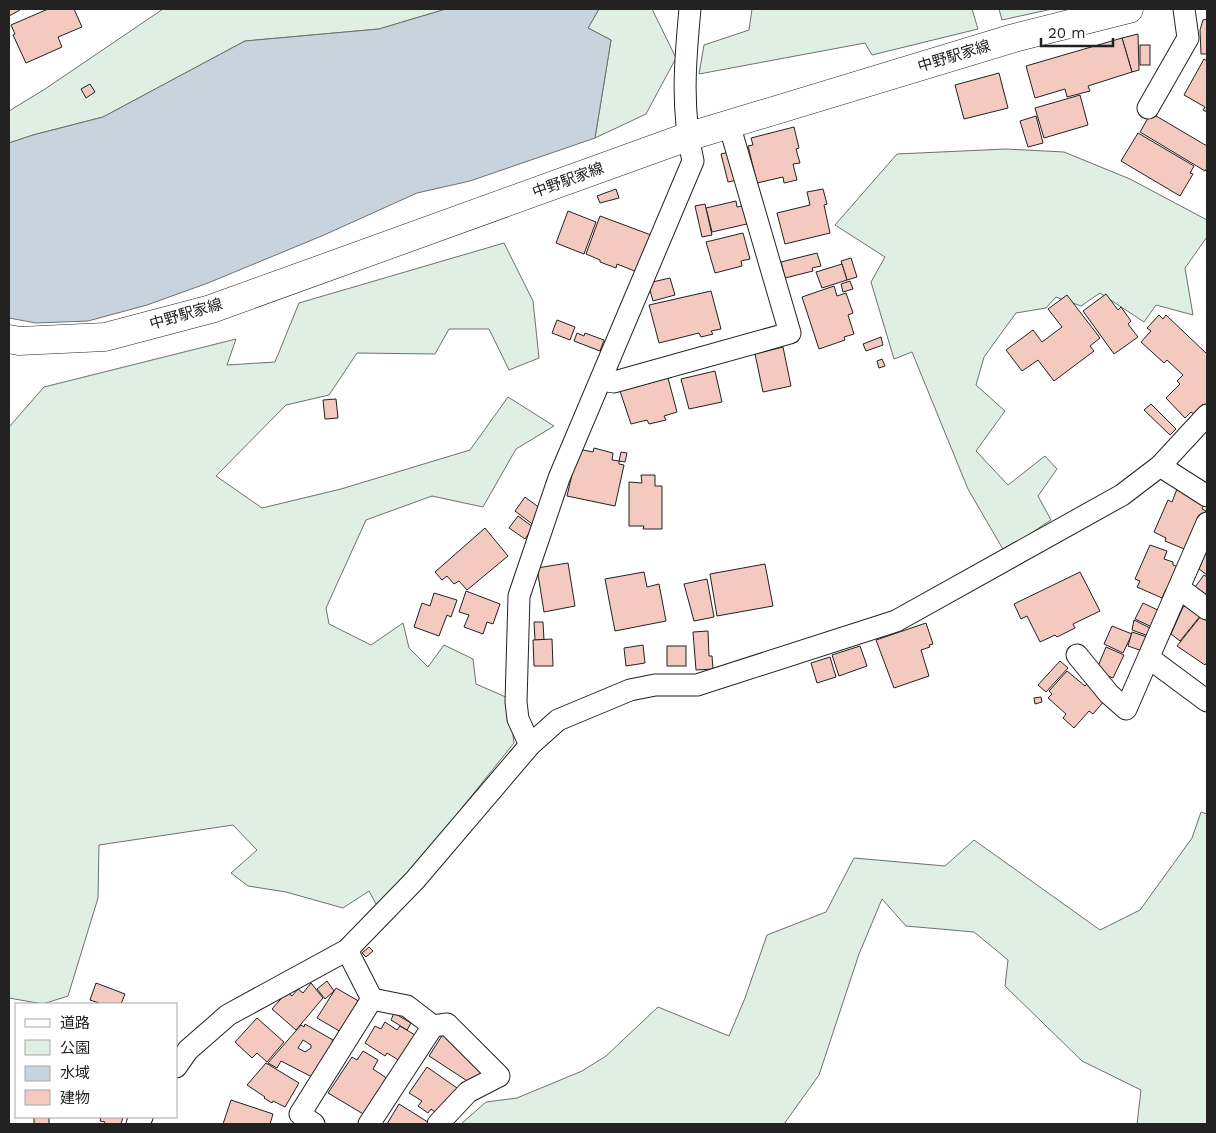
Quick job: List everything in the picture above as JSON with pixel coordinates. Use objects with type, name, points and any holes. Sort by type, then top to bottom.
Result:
[{"type":"main road","name":"中野駅家線","points":[[9,339],[19,341],[105,337],[211,309],[687,137],[1014,38],[1129,9]]},
{"type":"street","points":[[530,745],[518,719],[516,702],[519,596],[559,478],[693,161],[687,137],[684,66],[690,9]]},
{"type":"street","points":[[1148,108],[1188,38],[1184,9]]},
{"type":"street","points":[[602,380],[614,382],[790,333],[729,124]]},
{"type":"street","points":[[178,1064],[188,1050],[228,1016],[347,950],[415,880],[530,745],[558,720],[630,690],[655,685],[697,685],[896,621],[1122,495],[1160,466],[1207,415]]},
{"type":"street","points":[[1160,466],[1207,496]]},
{"type":"street","points":[[1077,655],[1109,694],[1126,709],[1207,522]]},
{"type":"street","points":[[1179,588],[1207,609]]},
{"type":"street","points":[[1149,658],[1207,701]]},
{"type":"street","points":[[347,950],[372,999]]},
{"type":"street","points":[[372,999],[407,1006],[433,1026],[447,1024],[499,1076],[468,1092],[438,1124]]},
{"type":"street","points":[[314,1124],[300,1114],[372,999]]},
{"type":"street","points":[[369,1124],[433,1026]]},
{"type":"green space","points":[[163,9],[446,9],[379,29],[245,41],[103,117],[9,143],[9,111],[45,89]]},
{"type":"green space","points":[[599,9],[652,9],[676,58],[646,114],[595,138],[611,40],[588,28]]},
{"type":"green space","points":[[752,9],[972,9],[978,29],[872,55],[865,43],[699,74],[704,45],[749,30]]},
{"type":"green space","points":[[999,9],[1052,9],[1002,20]]},
{"type":"green space","points":[[1006,149],[1064,152],[1130,179],[1207,220],[1207,237],[1185,268],[1193,315],[1156,305],[1144,322],[1100,293],[1081,306],[1056,297],[1046,308],[1016,313],[984,357],[976,385],[1005,411],[976,451],[1008,485],[1045,456],[1057,469],[1038,496],[1051,520],[1004,551],[968,489],[912,352],[894,359],[871,282],[885,257],[835,225],[897,154]]},
{"type":"green space","points":[[504,243],[533,301],[539,358],[509,370],[489,329],[449,329],[435,354],[357,353],[329,395],[286,405],[216,476],[262,508],[341,489],[470,450],[508,397],[554,426],[516,449],[483,507],[432,496],[366,520],[326,608],[329,624],[371,645],[403,623],[409,648],[428,667],[444,645],[473,659],[476,684],[508,698],[514,743],[405,879],[376,904],[369,891],[343,908],[286,892],[248,886],[231,873],[257,850],[233,825],[99,845],[98,898],[68,996],[46,1003],[9,998],[9,427],[44,387],[236,339],[227,365],[275,362],[299,303]]},
{"type":"green space","points":[[1201,812],[1207,814],[1207,1124],[1137,1124],[1141,1090],[1082,1061],[1005,986],[1008,960],[974,932],[906,926],[882,899],[859,954],[819,1075],[784,1124],[461,1124],[486,1102],[517,1098],[582,1071],[606,1056],[658,1007],[729,1036],[745,998],[767,935],[826,912],[854,858],[945,866],[974,840],[1100,930],[1140,910],[1192,838]]},
{"type":"water","points":[[446,9],[599,9],[588,28],[611,40],[595,138],[470,181],[417,193],[324,235],[208,283],[147,305],[88,321],[36,323],[9,318],[9,143],[103,117],[245,41],[379,29]]},
{"type":"building","points":[[9,9],[19,9],[20,10],[9,16]]},
{"type":"building","points":[[48,9],[74,9],[82,27],[58,37],[62,47],[26,63],[13,35],[15,34],[11,25]]},
{"type":"building","points":[[1207,19],[1207,54],[1201,54],[1200,30],[1203,20]]},
{"type":"building","points":[[1138,34],[1139,70],[1132,72],[1122,38]]},
{"type":"building","points":[[1122,38],[1132,72],[1088,86],[1090,91],[1067,97],[1065,89],[1035,98],[1026,66]]},
{"type":"building","points":[[1140,45],[1150,45],[1150,65],[1140,65]]},
{"type":"building","points":[[1204,59],[1207,61],[1207,112],[1203,110],[1205,107],[1184,95]]},
{"type":"building","points":[[999,73],[1008,108],[964,119],[955,85]]},
{"type":"building","points":[[90,84],[95,92],[86,98],[81,89]]},
{"type":"building","points":[[1080,95],[1088,125],[1044,138],[1035,108]]},
{"type":"building","points":[[1151,113],[1207,146],[1207,168],[1205,171],[1140,132]]},
{"type":"building","points":[[1036,116],[1043,143],[1028,147],[1020,121]]},
{"type":"building","points":[[794,127],[799,148],[796,149],[800,163],[793,164],[797,180],[784,183],[783,177],[757,183],[748,146],[753,145],[751,138]]},
{"type":"building","points":[[1138,133],[1194,166],[1190,173],[1193,174],[1180,196],[1121,161]]},
{"type":"building","points":[[729,152],[737,180],[728,182],[721,154]]},
{"type":"building","points":[[616,189],[619,198],[600,203],[597,196]]},
{"type":"building","points":[[823,189],[827,204],[824,205],[830,233],[785,244],[777,213],[810,205],[807,192]]},
{"type":"building","points":[[736,201],[737,207],[747,205],[751,223],[712,232],[706,208]]},
{"type":"building","points":[[705,204],[712,235],[702,237],[695,206]]},
{"type":"building","points":[[568,211],[596,222],[584,254],[556,243]]},
{"type":"building","points":[[600,216],[651,235],[637,272],[617,264],[616,268],[586,254]]},
{"type":"building","points":[[743,233],[750,259],[741,261],[742,266],[715,273],[706,242]]},
{"type":"building","points":[[817,253],[821,266],[812,268],[813,271],[785,278],[781,262]]},
{"type":"building","points":[[851,258],[857,277],[847,280],[841,261]]},
{"type":"building","points":[[842,264],[847,280],[822,288],[816,272]]},
{"type":"building","points":[[670,278],[675,295],[653,301],[648,283]]},
{"type":"building","points":[[850,281],[853,289],[843,292],[841,284]]},
{"type":"building","points":[[834,286],[837,296],[846,293],[853,313],[848,315],[854,334],[844,337],[845,340],[819,349],[802,297]]},
{"type":"building","points":[[711,291],[721,329],[711,331],[713,334],[701,337],[699,333],[659,343],[649,305]]},
{"type":"building","points":[[1106,294],[1118,310],[1121,307],[1131,321],[1128,324],[1138,337],[1114,354],[1083,311]]},
{"type":"building","points":[[1067,295],[1100,338],[1090,346],[1094,351],[1054,381],[1038,360],[1022,371],[1006,350],[1033,330],[1042,342],[1062,327],[1048,309]]},
{"type":"building","points":[[1159,315],[1163,319],[1166,315],[1207,354],[1207,404],[1205,407],[1203,404],[1194,414],[1191,412],[1185,418],[1166,398],[1180,384],[1177,381],[1183,375],[1167,360],[1164,363],[1141,342],[1151,331],[1147,328]]},
{"type":"building","points":[[557,320],[575,327],[570,340],[552,333]]},
{"type":"building","points":[[577,333],[584,336],[585,333],[604,340],[600,351],[574,341]]},
{"type":"building","points":[[881,337],[883,345],[866,351],[863,344]]},
{"type":"building","points":[[783,347],[791,386],[763,392],[755,354]]},
{"type":"building","points":[[882,359],[885,366],[879,368],[877,361]]},
{"type":"building","points":[[715,371],[722,402],[689,409],[681,379]]},
{"type":"building","points":[[668,378],[677,412],[664,416],[666,420],[649,424],[647,420],[631,424],[620,391]]},
{"type":"building","points":[[336,399],[338,418],[325,419],[323,400]]},
{"type":"building","points":[[1151,404],[1176,429],[1170,435],[1144,410]]},
{"type":"building","points":[[594,448],[613,453],[612,460],[619,461],[619,464],[624,465],[615,506],[567,496],[578,449],[593,452]]},
{"type":"building","points":[[621,452],[627,453],[625,462],[619,461]]},
{"type":"building","points":[[641,475],[655,475],[655,486],[662,486],[662,529],[643,529],[644,526],[629,526],[629,482],[642,483]]},
{"type":"building","points":[[1177,489],[1205,501],[1202,509],[1206,511],[1189,551],[1165,541],[1166,538],[1154,532],[1168,500],[1172,502]]},
{"type":"building","points":[[525,497],[541,509],[535,526],[515,511]]},
{"type":"building","points":[[518,516],[533,527],[525,539],[509,528]]},
{"type":"building","points":[[485,528],[508,556],[467,590],[459,581],[454,584],[447,576],[442,580],[435,572]]},
{"type":"building","points":[[1150,545],[1167,551],[1164,559],[1173,562],[1173,565],[1181,568],[1169,591],[1166,589],[1162,598],[1137,587],[1140,581],[1135,579]]},
{"type":"building","points":[[1207,549],[1207,575],[1199,569]]},
{"type":"building","points":[[568,563],[575,606],[544,612],[537,568]]},
{"type":"building","points":[[765,564],[773,606],[717,616],[710,574]]},
{"type":"building","points":[[644,572],[647,587],[659,584],[666,621],[615,631],[605,579]]},
{"type":"building","points":[[1080,572],[1100,611],[1073,624],[1075,628],[1057,637],[1055,635],[1040,642],[1027,616],[1021,619],[1014,604]]},
{"type":"building","points":[[1204,575],[1207,577],[1207,595],[1195,587]]},
{"type":"building","points":[[707,579],[714,617],[694,621],[684,584]]},
{"type":"building","points":[[466,591],[500,604],[493,624],[487,622],[483,634],[464,627],[469,615],[459,612]]},
{"type":"building","points":[[434,593],[457,600],[451,617],[447,615],[439,636],[414,627],[422,603],[430,606]]},
{"type":"building","points":[[1143,603],[1162,612],[1154,628],[1135,619]]},
{"type":"building","points":[[1189,605],[1201,615],[1180,641],[1171,634],[1183,607]]},
{"type":"building","points":[[1201,616],[1207,621],[1207,662],[1205,665],[1177,646]]},
{"type":"building","points":[[1134,620],[1154,630],[1151,637],[1132,630]]},
{"type":"building","points":[[534,622],[543,622],[544,640],[535,640]]},
{"type":"building","points":[[926,623],[933,644],[921,650],[929,676],[894,688],[876,640]]},
{"type":"building","points":[[1112,626],[1132,634],[1123,653],[1104,644]]},
{"type":"building","points":[[708,631],[709,656],[712,656],[713,669],[696,670],[693,632]]},
{"type":"building","points":[[1132,632],[1150,638],[1145,652],[1128,646]]},
{"type":"building","points":[[552,639],[553,666],[534,666],[533,640]]},
{"type":"building","points":[[643,645],[645,663],[626,666],[624,648]]},
{"type":"building","points":[[667,646],[686,646],[686,666],[667,666]]},
{"type":"building","points":[[860,646],[867,666],[839,676],[832,655]]},
{"type":"building","points":[[1106,647],[1124,655],[1113,678],[1096,671]]},
{"type":"building","points":[[830,657],[836,677],[817,683],[811,663]]},
{"type":"building","points":[[1060,661],[1068,668],[1046,692],[1038,685]]},
{"type":"building","points":[[1067,671],[1085,686],[1087,684],[1105,700],[1093,714],[1089,711],[1074,728],[1063,718],[1066,714],[1048,698],[1052,694],[1049,691]]},
{"type":"building","points":[[1041,697],[1042,702],[1035,704],[1034,698]]},
{"type":"building","points":[[369,947],[373,951],[366,957],[362,953]]},
{"type":"building","points":[[327,981],[334,991],[325,999],[317,989]]},
{"type":"building","points":[[96,983],[125,994],[121,1003],[99,1003],[90,1000]]},
{"type":"building","points":[[311,983],[323,998],[296,1030],[272,1009],[287,992],[292,996],[298,989],[303,993]]},
{"type":"building","points":[[336,988],[362,1003],[356,1015],[351,1012],[341,1032],[317,1018]]},
{"type":"building","points":[[394,1013],[411,1023],[407,1030],[391,1020]]},
{"type":"building","points":[[257,1018],[284,1042],[267,1062],[257,1053],[252,1058],[235,1042]]},
{"type":"building","points":[[385,1022],[397,1030],[400,1026],[415,1035],[400,1061],[387,1053],[385,1056],[365,1043],[375,1026],[381,1029]]},
{"type":"building","points":[[305,1024],[333,1040],[332,1042],[335,1044],[314,1078],[281,1061],[277,1068],[268,1063],[301,1025],[304,1027]],"holes":[[[303,1040],[311,1045],[311,1048],[305,1052],[298,1048]]]},
{"type":"building","points":[[445,1031],[495,1075],[472,1084],[429,1056]]},
{"type":"building","points":[[363,1051],[378,1060],[373,1069],[388,1079],[365,1115],[328,1093],[352,1057],[357,1060]]},
{"type":"building","points":[[266,1063],[299,1083],[285,1107],[273,1101],[272,1103],[247,1085]]},
{"type":"building","points":[[427,1067],[457,1088],[439,1115],[431,1109],[428,1113],[418,1106],[422,1101],[409,1093]]},
{"type":"building","points":[[231,1100],[273,1114],[270,1124],[223,1124]]},
{"type":"building","points":[[399,1104],[431,1124],[387,1124]]},
{"type":"building","points":[[34,1118],[49,1118],[49,1124],[34,1124]]},
{"type":"building","points":[[101,1118],[123,1118],[121,1124],[104,1124],[105,1122],[100,1121]]}]
